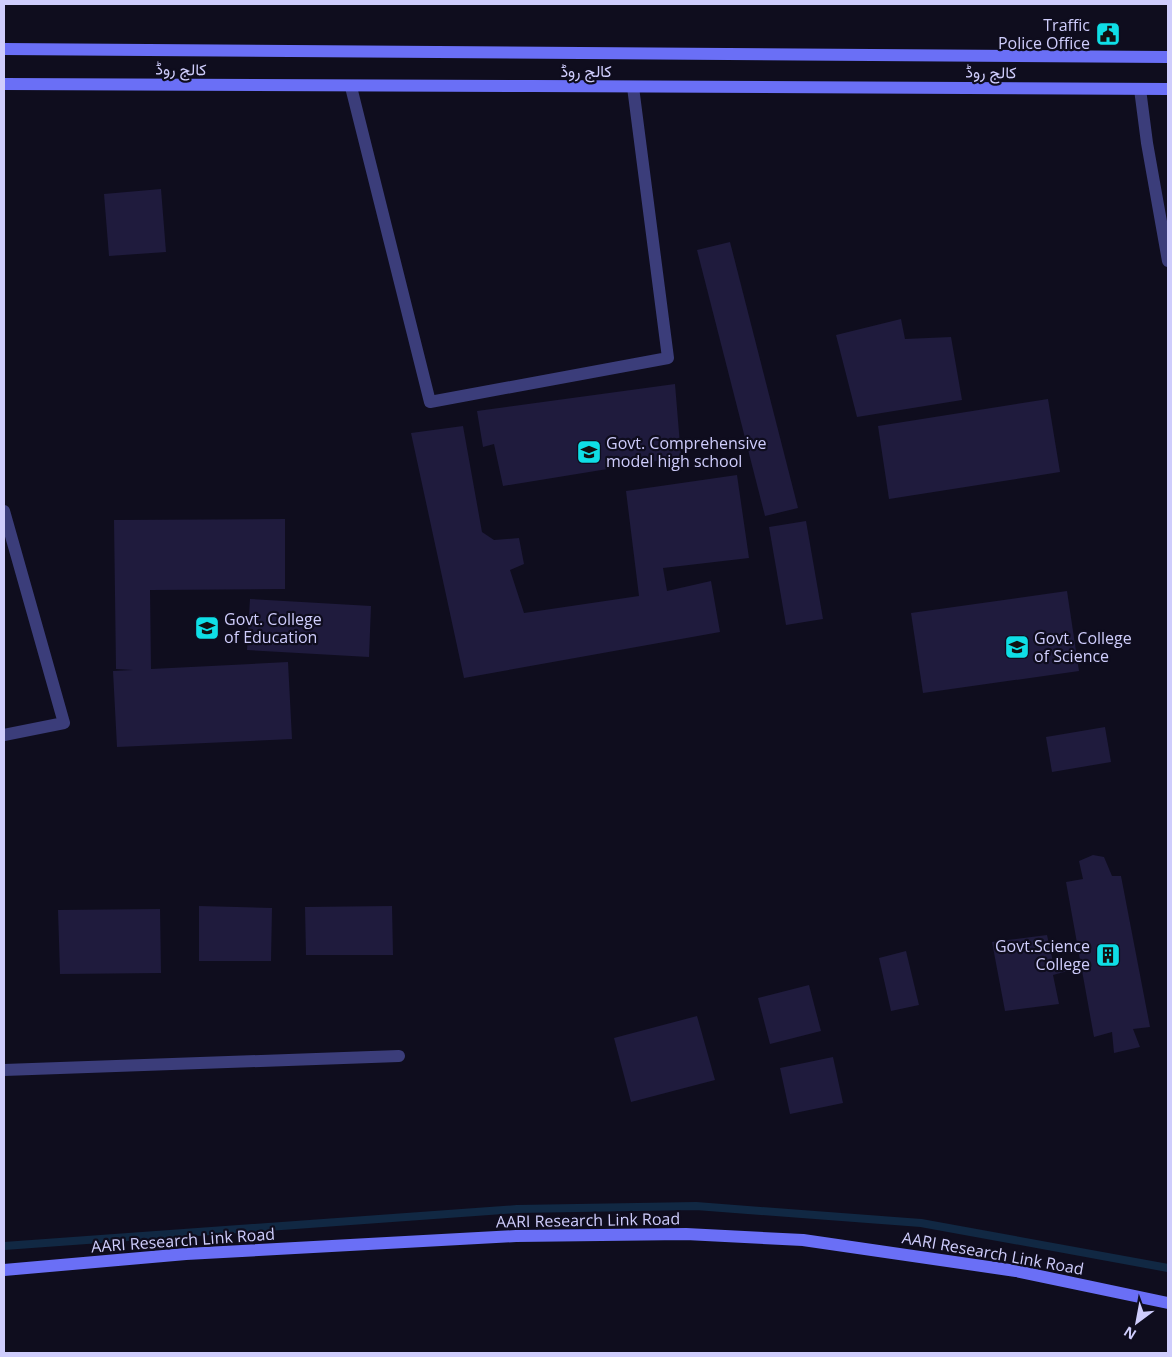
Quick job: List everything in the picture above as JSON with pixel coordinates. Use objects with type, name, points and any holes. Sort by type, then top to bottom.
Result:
[{"type":"main road","name":"کالج روڈ","points":[[4,49],[1168,57]]},
{"type":"main road","name":"کالج روڈ","points":[[4,84],[350,87],[784,86],[1168,90]]},
{"type":"main road","name":"AARI Research Link Road","points":[[4,1270],[205,1253],[525,1236],[686,1234],[803,1240],[1016,1270],[1168,1303]]},
{"type":"street","points":[[350,87],[430,402],[668,358],[633,87]]},
{"type":"street","points":[[1140,89],[1147,143],[1168,261]]},
{"type":"street","points":[[4,511],[64,722],[4,735]]},
{"type":"street","points":[[4,1070],[399,1056]]},
{"type":"building","points":[[161,189],[166,252],[109,256],[104,194]]},
{"type":"building","points":[[730,242],[798,508],[765,516],[697,250]]},
{"type":"building","points":[[901,319],[905,339],[951,337],[962,400],[857,417],[836,335]]},
{"type":"building","points":[[675,384],[681,457],[503,486],[494,444],[483,447],[477,411]]},
{"type":"building","points":[[1048,399],[1060,472],[889,499],[878,426]]},
{"type":"building","points":[[463,426],[482,532],[494,540],[519,538],[524,564],[510,570],[524,613],[639,596],[626,491],[737,475],[749,558],[663,568],[667,591],[711,581],[720,632],[464,678],[411,433]]},
{"type":"building","points":[[285,519],[285,589],[150,590],[151,669],[288,662],[292,739],[117,747],[113,671],[133,670],[116,669],[114,520]]},
{"type":"building","points":[[806,521],[823,619],[786,625],[769,527]]},
{"type":"building","points":[[1067,591],[1079,671],[923,693],[911,613]]},
{"type":"building","points":[[250,599],[371,606],[369,657],[247,650]]},
{"type":"building","points":[[1105,727],[1111,762],[1052,772],[1046,737]]},
{"type":"building","name":"Govt.Science College","points":[[1093,855],[1104,857],[1112,876],[1121,876],[1150,1027],[1133,1029],[1140,1047],[1114,1053],[1112,1032],[1094,1037],[1066,882],[1083,879],[1079,861]]},
{"type":"building","points":[[199,906],[272,908],[271,961],[199,961]]},
{"type":"building","points":[[392,906],[393,955],[306,955],[305,907]]},
{"type":"building","points":[[160,909],[161,973],[60,974],[58,910]]},
{"type":"building","name":"Govt.Science College","points":[[1047,935],[1053,962],[1074,960],[1075,969],[1053,975],[1059,1004],[1005,1011],[992,942]]},
{"type":"building","points":[[906,951],[919,1005],[891,1011],[879,958]]},
{"type":"building","points":[[809,985],[821,1031],[770,1044],[758,998]]},
{"type":"building","points":[[697,1016],[715,1080],[631,1102],[614,1038]]},
{"type":"building","points":[[833,1057],[843,1103],[790,1114],[780,1068]]},
{"type":"waterway","points":[[4,1246],[517,1209],[696,1206],[921,1223],[1168,1268]]},
{"type":"place","name":"Traffic Police Office","points":[[1108,34]]},
{"type":"place","name":"Govt. Comprehensive model high school","points":[[589,452]]},
{"type":"place","name":"Govt. College of Education","points":[[207,628]]},
{"type":"place","name":"Govt. College of Science","points":[[1017,647]]},
{"type":"place","name":"Govt.Science College","points":[[1108,955]]}]
